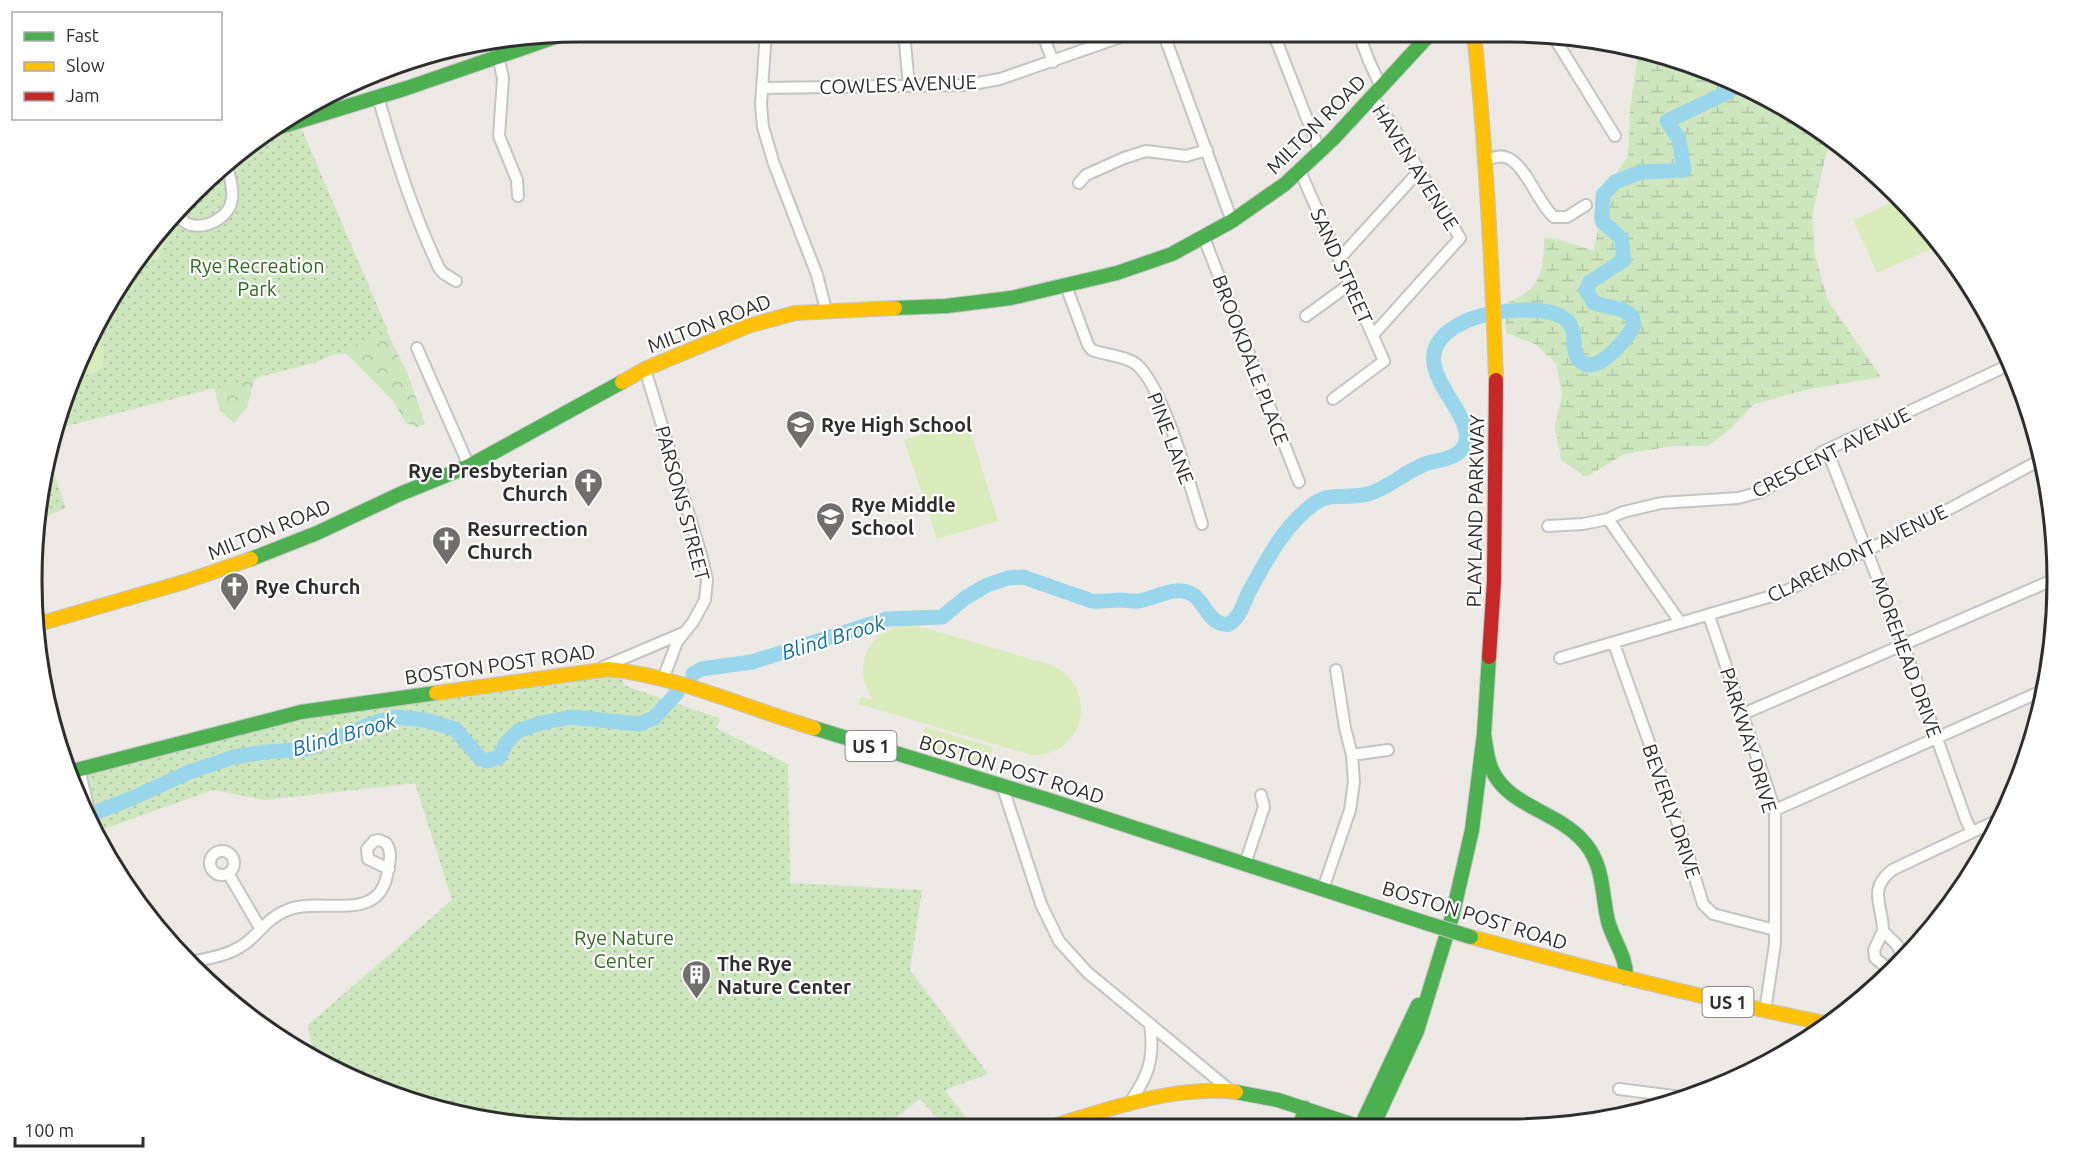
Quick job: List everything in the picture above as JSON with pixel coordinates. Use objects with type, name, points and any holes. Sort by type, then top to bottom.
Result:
[{"type":"main road","name":"MILTON ROAD","points":[[44,623],[173,586],[317,533],[469,465],[526,436],[645,369],[748,326],[795,313],[963,304],[1032,295],[1137,268],[1172,254],[1232,221],[1300,171],[1423,42]]},
{"type":"main road","name":"PLAYLAND PARKWAY","points":[[1376,1119],[1418,1031],[1452,917],[1476,800],[1484,734],[1496,520],[1495,338],[1486,160],[1475,42]]},
{"type":"main road","points":[[300,121],[378,97],[526,45]]},
{"type":"main road","name":"BOSTON POST ROAD","points":[[77,770],[301,712],[596,670],[622,670],[663,679],[1003,788],[1059,803],[1471,937],[1626,978],[1765,1011],[1818,1021]]},
{"type":"main road","points":[[1484,734],[1492,772],[1504,788],[1520,800],[1570,828],[1591,852],[1601,872],[1608,920],[1624,957],[1626,978]]},
{"type":"main road","name":"PLAYLAND PARKWAY","points":[[1362,1119],[1408,1025],[1431,985]]},
{"type":"main road","points":[[1078,1119],[1128,1105],[1185,1093],[1230,1091],[1269,1098],[1338,1119]]},
{"type":"main road","points":[[1302,1119],[1305,1108]]},
{"type":"street","points":[[765,42],[761,104],[767,143],[813,265],[826,310]]},
{"type":"street","points":[[905,42],[909,86]]},
{"type":"street","points":[[1046,42],[1053,62]]},
{"type":"street","name":"COWLES AVENUE","points":[[762,88],[978,83],[1000,79],[1108,42]]},
{"type":"street","points":[[1167,42],[1232,221]]},
{"type":"street","points":[[1278,42],[1320,152]]},
{"type":"street","name":"HAVEN AVENUE","points":[[1362,42],[1377,92],[1389,120],[1460,238],[1373,335]]},
{"type":"street","points":[[1559,45],[1615,136]]},
{"type":"street","points":[[503,52],[499,136],[517,180],[518,196]]},
{"type":"street","points":[[378,97],[400,171],[423,234],[442,273],[456,282]]},
{"type":"street","points":[[1079,183],[1086,175],[1124,158],[1146,152],[1186,156],[1206,150]]},
{"type":"street","points":[[1486,160],[1499,156],[1510,159],[1523,173],[1554,217],[1561,219],[1567,217],[1586,205]]},
{"type":"street","name":"SAND STREET","points":[[1300,171],[1384,361],[1333,399]]},
{"type":"street","points":[[1339,259],[1419,171]]},
{"type":"street","points":[[182,219],[187,224],[198,226],[208,224],[226,214],[233,197],[229,173]]},
{"type":"street","name":"BROOKDALE PLACE","points":[[1204,238],[1299,482]]},
{"type":"street","points":[[1306,316],[1350,284]]},
{"type":"street","name":"PINE LANE","points":[[1066,286],[1088,345],[1092,350],[1135,363],[1146,376],[1162,408],[1202,524]]},
{"type":"street","points":[[417,348],[469,465]]},
{"type":"street","name":"CRESCENT AVENUE","points":[[1548,526],[1582,524],[1608,519],[1623,512],[1660,503],[1738,498],[1761,492],[1827,450],[2003,368]]},
{"type":"street","name":"PARSONS STREET","points":[[645,369],[707,580],[705,600],[693,622],[672,651],[663,679]]},
{"type":"street","name":"MOREHEAD DRIVE","points":[[1827,450],[1868,550],[1972,832]]},
{"type":"street","name":"CLAREMONT AVENUE","points":[[1560,658],[1782,593],[2034,463]]},
{"type":"street","points":[[1608,519],[1680,622]]},
{"type":"street","points":[[1743,714],[2047,583]]},
{"type":"street","name":"PARKWAY DRIVE","points":[[1709,616],[1775,810],[1775,930],[1765,1011]]},
{"type":"street","points":[[596,670],[683,633]]},
{"type":"street","name":"BEVERLY DRIVE","points":[[1614,644],[1681,832],[1703,904],[1713,914],[1775,930]]},
{"type":"street","points":[[1323,889],[1350,810],[1354,783],[1352,755],[1345,728],[1336,670]]},
{"type":"street","points":[[1775,810],[2035,694]]},
{"type":"street","points":[[1352,755],[1388,750]]},
{"type":"street","points":[[1003,788],[1041,904],[1059,941],[1087,972],[1230,1091]]},
{"type":"street","points":[[1245,864],[1264,807],[1261,795]]},
{"type":"street","points":[[1883,932],[1883,921],[1877,897],[1882,878],[1892,870],[1988,824]]},
{"type":"street","points":[[199,960],[240,948],[260,928],[291,908],[316,905],[348,907],[368,901],[382,890],[388,869]]},
{"type":"street","points":[[228,873],[260,928]]},
{"type":"street","points":[[1128,1105],[1149,1072],[1152,1048],[1150,1025]]},
{"type":"street","points":[[1619,1089],[1666,1095]]},
{"type":"green space","points":[[1638,58],[1715,83],[1747,98],[1778,114],[1828,147],[1812,216],[1815,255],[1828,301],[1881,377],[1809,389],[1754,404],[1729,430],[1708,446],[1673,446],[1624,454],[1586,477],[1561,460],[1555,427],[1562,395],[1556,363],[1535,344],[1506,333],[1505,304],[1526,293],[1538,279],[1543,262],[1544,238],[1557,239],[1594,250],[1598,231],[1594,218],[1595,204],[1628,156],[1630,109]]},
{"type":"green space","name":"Rye Recreation Park","points":[[300,125],[388,331],[314,363],[65,427],[83,374],[98,342],[114,311],[153,253],[176,225],[225,176],[288,129]]},
{"type":"green space","points":[[1892,203],[1932,248],[1877,273],[1853,220]]},
{"type":"green space","points":[[166,237],[166,238],[159,259],[146,263]]},
{"type":"green space","points":[[346,241],[365,276],[387,332],[407,372],[425,424],[418,427],[406,423],[394,402],[347,354],[287,356],[254,380],[247,407],[234,423],[219,409],[211,372]]},
{"type":"green space","points":[[98,341],[104,350],[103,368],[82,377]]},
{"type":"green space","points":[[967,420],[998,521],[937,539],[904,440]]},
{"type":"green space","points":[[53,471],[66,508],[46,516]]},
{"type":"green space","points":[[911,624],[1051,665],[1066,675],[1076,689],[1081,704],[1080,719],[1074,733],[1064,745],[1050,753],[1031,755],[859,704],[861,697],[873,700],[866,687],[863,674],[864,662],[874,640],[884,632]]},
{"type":"green space","name":"Rye Nature Center","points":[[618,675],[626,686],[721,719],[716,728],[788,764],[790,883],[922,890],[910,970],[988,1074],[945,1090],[967,1119],[939,1119],[920,1099],[894,1119],[545,1118],[475,1109],[441,1101],[374,1078],[312,1048],[308,1025],[452,900],[415,783],[265,800],[213,790],[103,829],[92,806],[84,773],[277,723]]},
{"type":"green space","points":[[925,727],[993,747],[987,766],[920,746]]},
{"type":"waterway","name":"Blind Brook","points":[[693,674],[701,669],[752,662],[887,619],[942,617],[965,598],[987,585],[1008,578],[1023,577],[1092,601],[1137,601],[1184,591],[1195,596],[1217,621],[1229,624],[1240,613],[1263,566],[1278,543],[1304,511],[1327,498],[1368,494],[1384,488],[1420,466],[1448,458],[1461,450],[1466,433],[1461,418],[1435,369],[1434,352],[1443,337],[1464,322],[1488,314],[1520,310],[1552,313],[1564,318],[1571,326],[1576,356],[1583,363],[1590,365],[1597,363],[1612,353],[1634,325],[1632,316],[1623,310],[1594,303],[1586,290],[1590,282],[1624,260],[1621,238],[1602,221],[1603,195],[1615,182],[1641,172],[1684,170],[1679,139],[1667,121],[1730,90]]},
{"type":"waterway","name":"Blind Brook","points":[[95,813],[189,772],[234,757],[308,749],[396,717],[425,720],[455,729],[480,758],[487,761],[499,757],[507,742],[518,731],[541,723],[571,717],[639,724],[654,718],[677,693]]},
{"type":"traffic: fast","points":[[895,308],[946,306],[1011,298],[1117,273],[1172,254],[1232,221],[1285,184],[1333,139],[1423,42]]},
{"type":"traffic: fast","points":[[300,121],[407,88],[534,44]]},
{"type":"traffic: fast","points":[[251,559],[317,533],[400,494],[469,466],[622,382]]},
{"type":"traffic: fast","points":[[1376,1119],[1417,1031],[1452,917],[1472,830],[1484,734],[1489,657]]},
{"type":"traffic: fast","points":[[77,770],[301,712],[436,693]]},
{"type":"traffic: fast","points":[[814,728],[1052,801],[1426,923]]},
{"type":"traffic: fast","points":[[1484,734],[1490,766],[1500,783],[1524,803],[1567,827],[1579,837],[1595,858],[1608,921],[1622,956],[1626,978]]},
{"type":"traffic: fast","points":[[1426,923],[1471,937]]},
{"type":"traffic: fast","points":[[1364,1119],[1418,1005]]},
{"type":"traffic: fast","points":[[1236,1092],[1278,1100],[1336,1119]]},
{"type":"traffic: fast","points":[[1302,1119],[1305,1108]]},
{"type":"traffic: slow","points":[[1475,42],[1488,206],[1496,380]]},
{"type":"traffic: slow","points":[[622,382],[645,369],[748,326],[795,313],[895,308]]},
{"type":"traffic: slow","points":[[44,622],[184,582],[251,559]]},
{"type":"traffic: slow","points":[[436,693],[609,669],[687,686],[814,728]]},
{"type":"traffic: slow","points":[[1471,937],[1650,984],[1817,1021]]},
{"type":"traffic: slow","points":[[1076,1119],[1165,1095],[1212,1091],[1236,1092]]},
{"type":"traffic: jam","points":[[1489,657],[1494,581],[1496,380]]},
{"type":"place","name":"Rye High School","points":[[800,450]]},
{"type":"place","name":"Rye Presbyterian Church","points":[[589,508]]},
{"type":"place","name":"Rye Middle School","points":[[830,542]]},
{"type":"place","name":"Resurrection Church","points":[[446,566]]},
{"type":"place","name":"Rye Church","points":[[234,612]]},
{"type":"place","name":"The Rye Nature Center","points":[[696,1000]]}]
